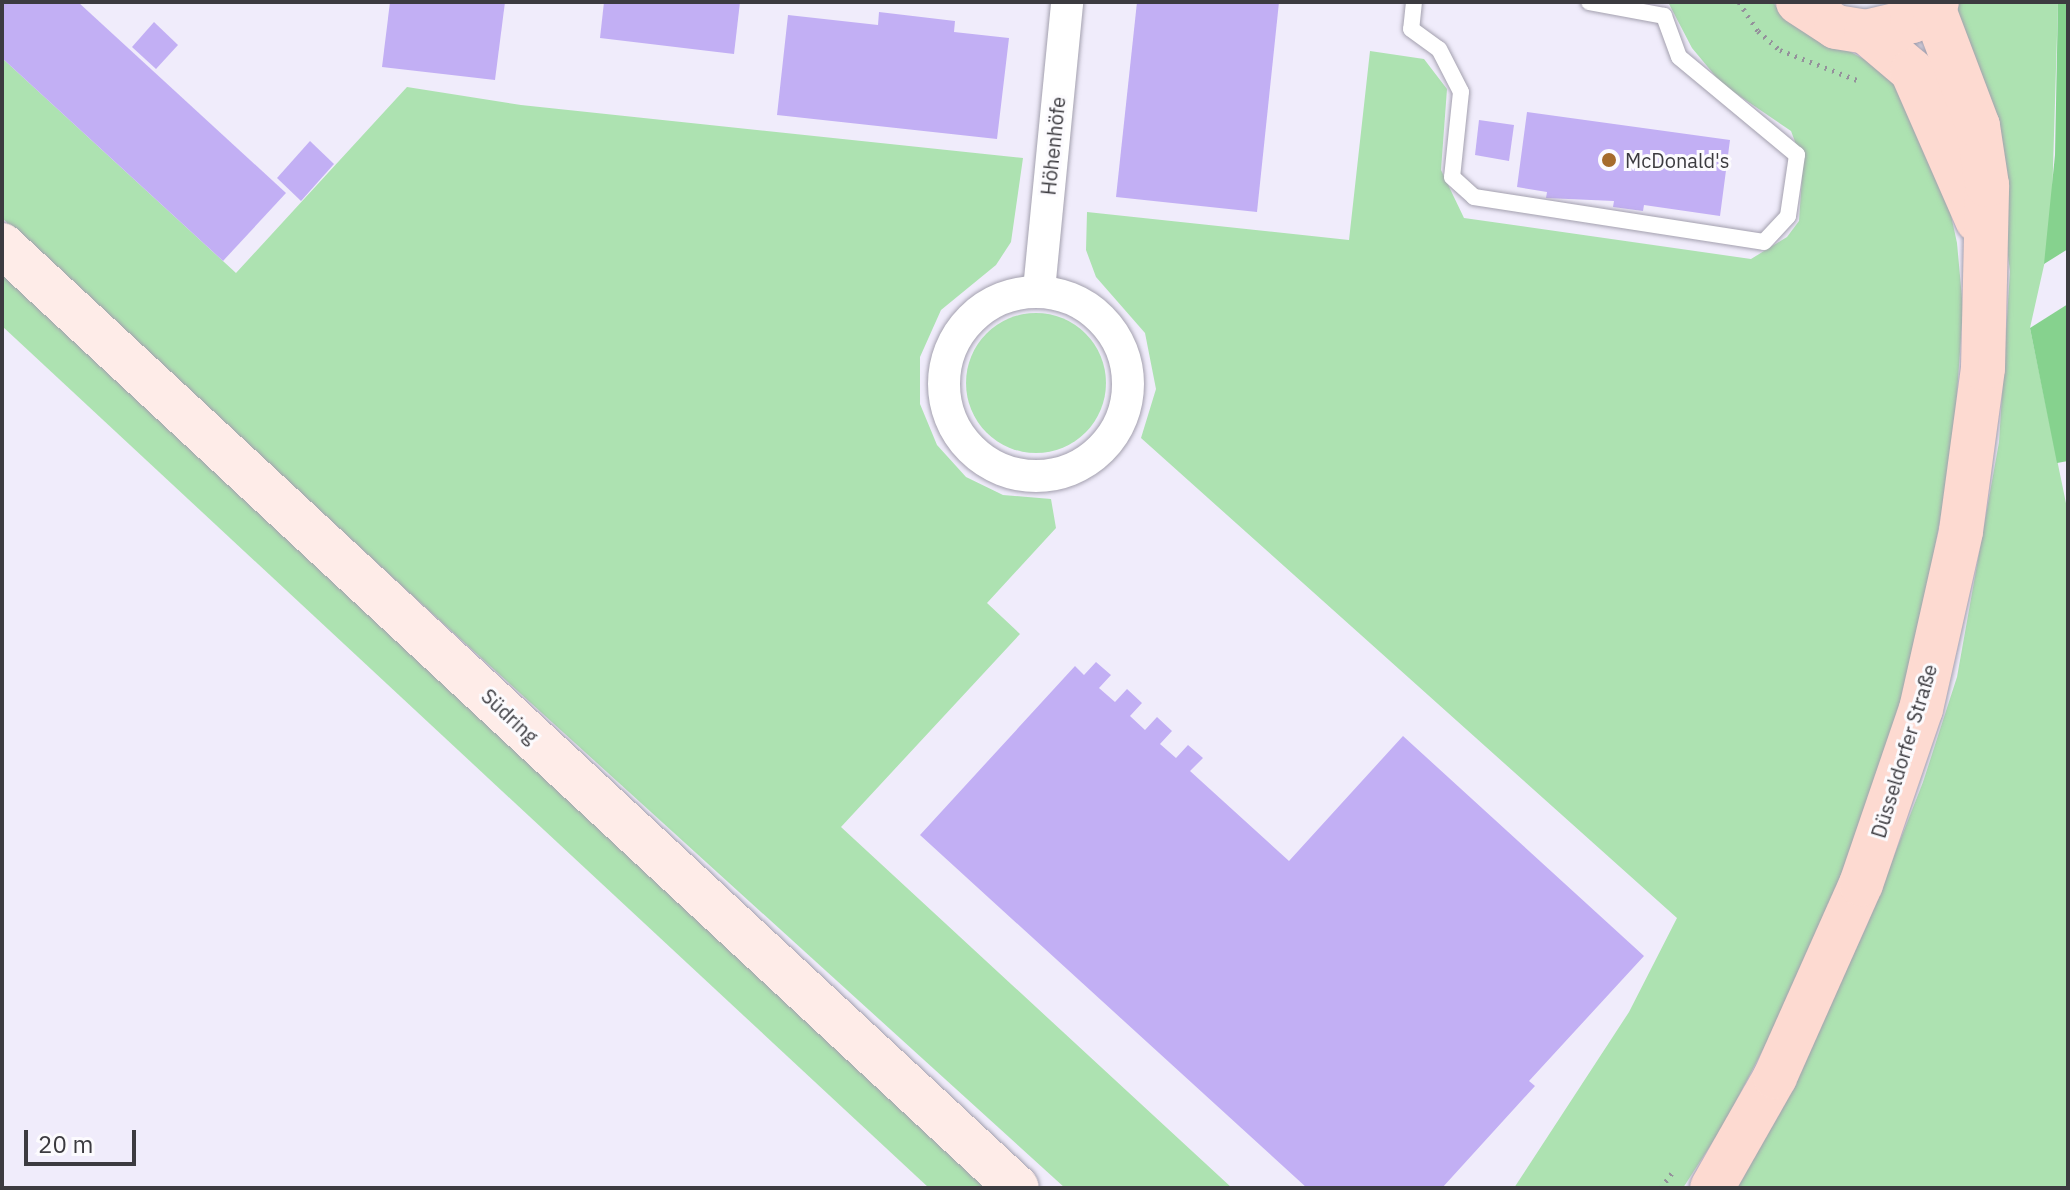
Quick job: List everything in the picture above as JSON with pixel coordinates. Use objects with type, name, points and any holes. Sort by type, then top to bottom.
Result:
[{"type":"main road","points":[[1798,2],[1836,27],[1866,32],[1890,29],[1935,4]]},
{"type":"main road","name":"Düsseldorfer Straße","points":[[1696,1176],[1775,1077],[1861,884],[1921,709],[1961,531],[1979,412],[1986,306],[1983,233],[1987,185],[1978,126],[1935,4]]},
{"type":"main road","name":"Düsseldorfer Straße","points":[[1866,32],[1912,71],[1983,233]]},
{"type":"main road","name":"Südring","points":[[2,245],[1017,1188]]},
{"type":"street","name":"Höhenhöfe","points":[[1039,290],[1067,2]]},
{"type":"street","points":[[1039,290],[1070,297],[1096,313],[1117,337],[1127,366],[1128,397],[1118,427],[1087,460],[1045,476],[1015,474],[987,463],[964,442],[949,416],[943,386],[947,356],[960,329],[982,308],[1009,294],[1039,290]]},
{"type":"lane","points":[[1414,2],[1411,29],[1439,49],[1461,92],[1452,177],[1474,197],[1764,242],[1788,216],[1797,155],[1679,57],[1664,16],[1589,2]]},
{"type":"path","points":[[1739,2],[1758,31],[1780,50],[1863,82]]},
{"type":"path","points":[[1661,1188],[1696,1176]]},
{"type":"green space","points":[[1668,2],[1773,2],[1782,15],[1899,78],[1946,192],[1957,243],[1963,309],[1953,450],[1913,666],[1816,948],[1723,1126],[1683,1188],[1514,1188],[1629,1012],[1677,918],[1141,438],[1156,389],[1145,333],[1096,277],[1086,250],[1087,212],[1349,240],[1370,51],[1424,59],[1447,89],[1441,170],[1464,218],[1751,259],[1787,237],[1799,221],[1803,163],[1791,131],[1722,84],[1692,48]]},
{"type":"green space","points":[[1959,2],[2058,2],[2051,234],[2030,328],[2068,513],[2068,1188],[1736,1188],[1780,1113],[1867,925],[1923,782],[1957,677],[1999,442],[2010,271],[1999,187],[1956,20]]},
{"type":"green space","points":[[2058,2],[2068,2],[2068,249],[2044,264],[2055,155]]},
{"type":"green space","points":[[2,58],[236,273],[407,87],[521,105],[1023,158],[1011,242],[996,265],[941,310],[920,357],[920,404],[937,445],[966,477],[1003,495],[1051,499],[1056,528],[987,603],[1020,634],[841,827],[1232,1188],[1065,1188],[401,585],[2,218]]},
{"type":"green space","points":[[2,272],[985,1188],[929,1188],[2,326]]},
{"type":"green space","points":[[2068,304],[2068,461],[2057,463],[2030,328]]},
{"type":"green space","points":[[1036,313],[1063,318],[1086,333],[1101,356],[1106,383],[1101,410],[1086,433],[1063,448],[1036,453],[1009,448],[986,433],[971,410],[966,383],[971,356],[986,333],[1009,318]]},
{"type":"building","points":[[4,2],[78,2],[286,193],[223,261],[2,58]]},
{"type":"building","points":[[390,2],[505,2],[495,80],[382,67]]},
{"type":"building","points":[[604,2],[740,2],[734,54],[600,38]]},
{"type":"building","points":[[1137,2],[1279,2],[1257,212],[1116,197]]},
{"type":"building","points":[[879,12],[955,21],[954,32],[1009,38],[997,139],[777,115],[788,15],[878,25]]},
{"type":"building","points":[[154,22],[178,45],[156,69],[132,47]]},
{"type":"building","points":[[1527,112],[1730,140],[1720,216],[1644,205],[1643,211],[1613,207],[1614,201],[1546,198],[1547,192],[1517,187]]},
{"type":"building","points":[[1479,120],[1514,125],[1509,161],[1475,155]]},
{"type":"building","points":[[310,141],[334,164],[301,201],[277,178]]},
{"type":"building","points":[[1096,662],[1111,675],[1099,688],[1115,702],[1127,689],[1142,703],[1130,716],[1145,730],[1157,717],[1172,731],[1160,744],[1176,758],[1188,745],[1203,758],[1190,771],[1289,861],[1403,736],[1644,956],[1529,1081],[1535,1086],[1442,1188],[1307,1188],[920,835],[1075,666],[1084,675]]},
{"type":"place","name":"McDonald's","points":[[1609,160]]}]
